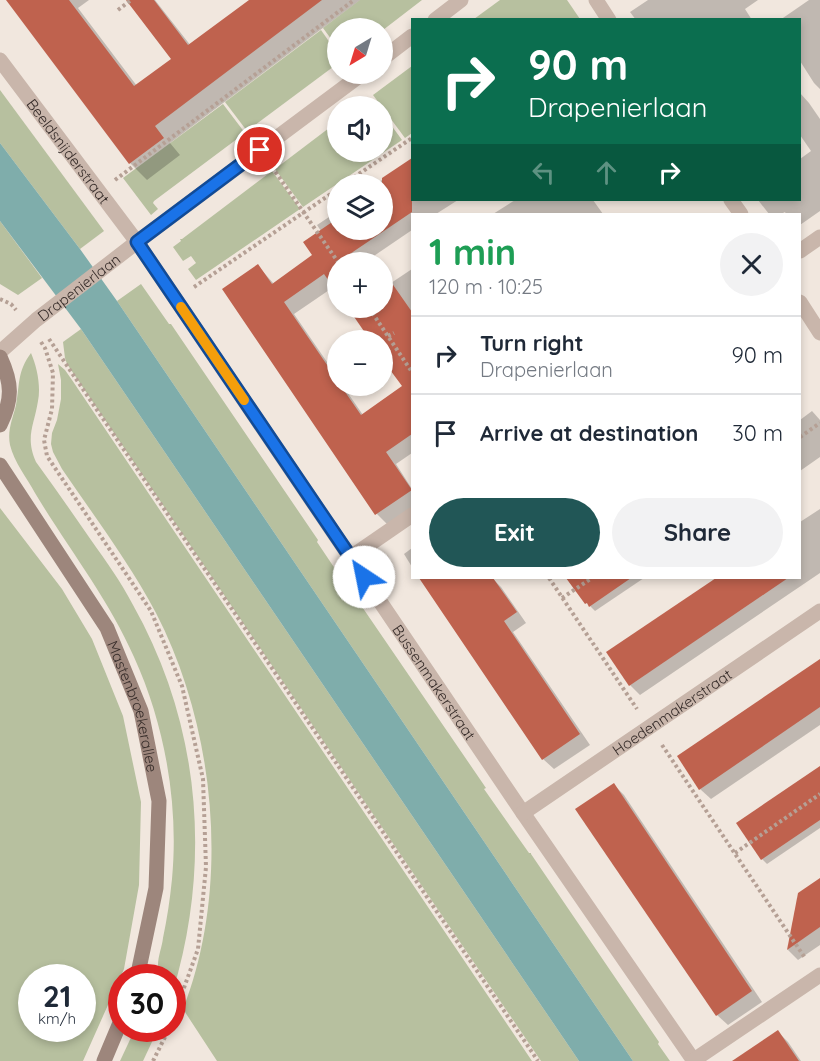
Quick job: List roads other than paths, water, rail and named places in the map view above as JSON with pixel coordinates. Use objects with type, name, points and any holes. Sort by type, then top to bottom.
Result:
[{"type":"main road","points":[[0,357],[7,372],[10,391],[7,411],[0,425]]},
{"type":"main road","name":"Mastenbroekerallee","points":[[0,465],[107,628],[141,711],[159,801],[156,888],[140,964]]},
{"type":"main road","points":[[104,1061],[112,1042]]},
{"type":"street","points":[[438,18],[461,0]]},
{"type":"street","points":[[596,0],[608,18]]},
{"type":"street","points":[[393,50],[411,37]]},
{"type":"street","name":"Beeldsnijderstraat","points":[[0,60],[137,242]]},
{"type":"street","name":"Drapenierlaan","points":[[0,352],[42,315],[349,84]]},
{"type":"street","points":[[801,250],[820,237]]},
{"type":"street","name":"Bussenmakerstraat","points":[[137,242],[523,813],[694,1061]]},
{"type":"street","points":[[801,304],[820,333]]},
{"type":"street","points":[[351,557],[411,516]]},
{"type":"street","name":"Hoedenmakerstraat","points":[[523,813],[820,611]]},
{"type":"street","points":[[694,1061],[819,976]]},
{"type":"water","points":[[0,143],[117,301],[633,1061],[579,1061],[81,329],[0,221]]}]
